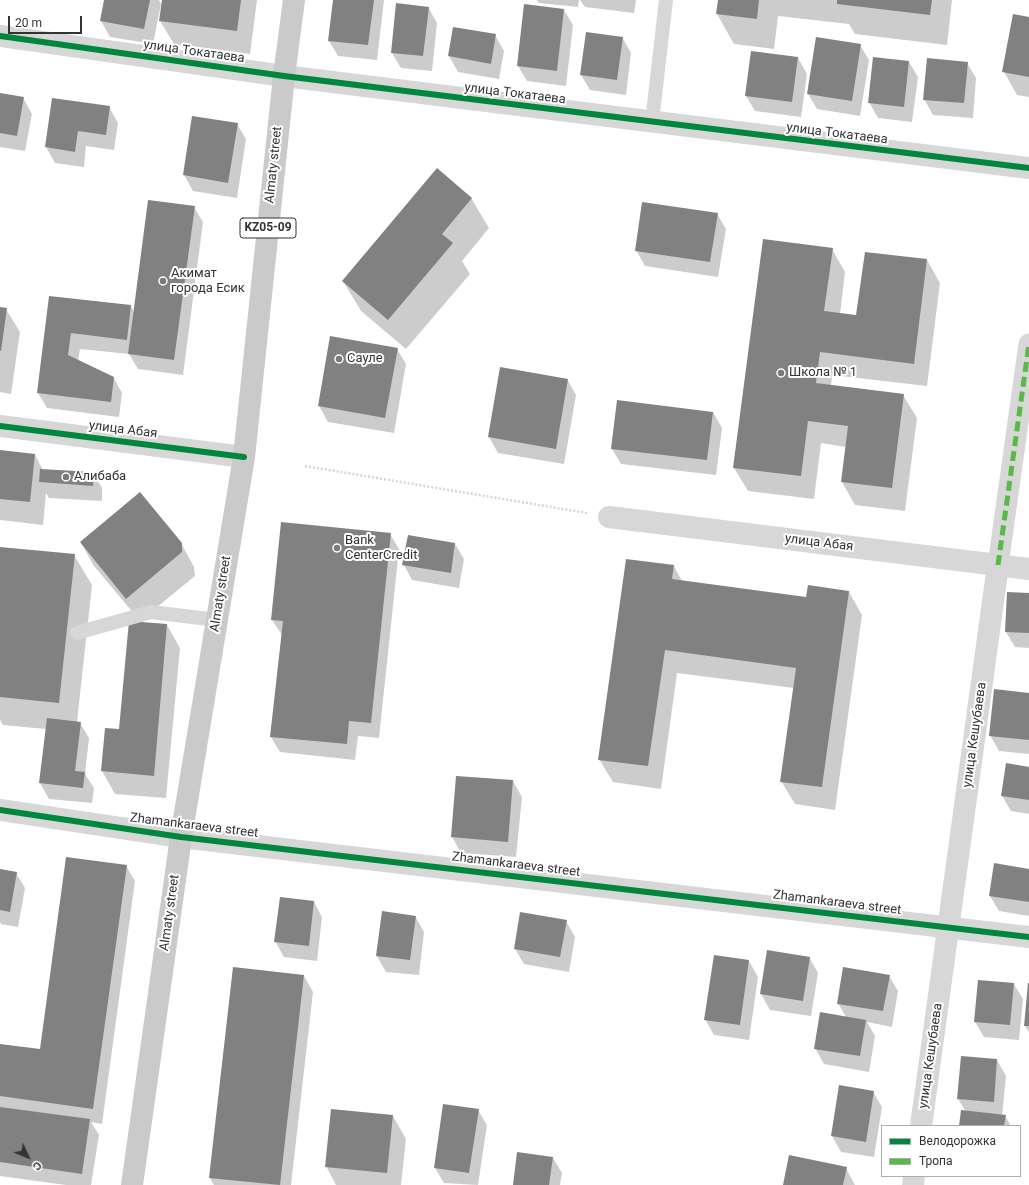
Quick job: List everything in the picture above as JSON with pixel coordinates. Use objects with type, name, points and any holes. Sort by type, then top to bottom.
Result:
[{"type":"main road","name":"Almaty street","points":[[132,1185],[181,836],[244,457],[284,76],[294,0]]},
{"type":"street","name":"улица Токатаева","points":[[0,36],[284,76],[1029,168]]},
{"type":"street","name":"улица Кешубаева","points":[[921,1125],[950,927],[1029,344]]},
{"type":"street","name":"улица Абая","points":[[0,426],[244,457]]},
{"type":"street","name":"улица Абая","points":[[609,517],[1029,569]]},
{"type":"street","name":"Zhamankaraeva street","points":[[0,810],[181,836],[1029,937]]},
{"type":"lane","points":[[652,122],[666,0]]},
{"type":"lane","points":[[77,634],[151,612],[217,620]]},
{"type":"path","points":[[305,466],[609,517]]},
{"type":"building","points":[[104,0],[150,0],[144,29],[100,21]]},
{"type":"building","points":[[162,0],[241,0],[237,31],[159,21]]},
{"type":"building","points":[[333,0],[374,0],[368,45],[328,41]]},
{"type":"building","points":[[718,0],[759,0],[757,19],[716,14]]},
{"type":"building","points":[[837,0],[932,0],[930,15],[837,4]]},
{"type":"building","points":[[396,3],[429,7],[423,56],[391,53]]},
{"type":"building","points":[[524,4],[564,9],[557,71],[517,66]]},
{"type":"building","points":[[1013,14],[1029,17],[1029,77],[1002,72]]},
{"type":"building","points":[[453,27],[496,34],[491,64],[448,56]]},
{"type":"building","points":[[586,32],[623,37],[617,80],[580,75]]},
{"type":"building","points":[[816,37],[861,44],[852,101],[807,94]]},
{"type":"building","points":[[751,51],[798,57],[792,102],[745,96]]},
{"type":"building","points":[[873,57],[909,61],[904,107],[868,103]]},
{"type":"building","points":[[927,58],[968,62],[964,103],[923,100]]},
{"type":"building","points":[[0,93],[24,97],[17,136],[0,133]]},
{"type":"building","points":[[52,98],[110,106],[106,135],[78,131],[75,152],[45,147]]},
{"type":"building","points":[[192,116],[238,123],[228,183],[183,175]]},
{"type":"building","points":[[437,168],[472,198],[442,234],[453,243],[388,320],[342,281]]},
{"type":"building","points":[[148,200],[195,206],[174,360],[128,354]]},
{"type":"building","points":[[642,202],[718,213],[710,262],[635,251]]},
{"type":"building","name":"Школа № 1","points":[[763,239],[833,248],[824,311],[856,315],[865,252],[927,259],[914,364],[820,352],[816,383],[904,394],[892,488],[841,482],[848,426],[808,421],[801,476],[733,468]]},
{"type":"building","points":[[49,296],[131,305],[127,340],[71,333],[68,355],[114,377],[111,402],[37,393]]},
{"type":"building","points":[[0,307],[7,308],[1,351],[0,351]]},
{"type":"building","points":[[330,336],[398,348],[385,418],[318,406]]},
{"type":"building","points":[[500,367],[568,379],[556,449],[488,437]]},
{"type":"building","points":[[617,400],[713,412],[707,460],[611,449]]},
{"type":"building","points":[[0,450],[35,454],[30,502],[0,499]]},
{"type":"building","name":"Алибаба","points":[[40,469],[94,472],[93,486],[39,482]]},
{"type":"building","points":[[140,492],[182,543],[182,552],[126,599],[80,542]]},
{"type":"building","points":[[281,522],[391,533],[371,723],[349,721],[347,744],[270,737],[283,621],[271,620]]},
{"type":"building","points":[[408,535],[455,543],[451,573],[402,565]]},
{"type":"building","points":[[0,547],[75,554],[59,703],[0,697]]},
{"type":"building","points":[[626,559],[674,565],[672,579],[806,597],[808,585],[849,591],[822,787],[780,782],[796,668],[665,650],[648,766],[598,760]]},
{"type":"building","points":[[1007,592],[1029,593],[1029,633],[1005,632]]},
{"type":"building","points":[[129,621],[167,624],[154,776],[101,771],[105,728],[119,729]]},
{"type":"building","points":[[994,689],[1029,693],[1029,740],[989,736]]},
{"type":"building","points":[[47,718],[81,722],[75,771],[85,772],[83,788],[39,783]]},
{"type":"building","points":[[1006,763],[1029,767],[1029,800],[1001,796]]},
{"type":"building","points":[[456,776],[513,780],[508,842],[451,837]]},
{"type":"building","points":[[66,857],[127,865],[93,1109],[0,1096],[0,1044],[40,1049]]},
{"type":"building","points":[[994,863],[1029,869],[1029,902],[989,896]]},
{"type":"building","points":[[0,869],[17,872],[10,912],[0,910]]},
{"type":"building","points":[[280,897],[314,901],[309,946],[274,942]]},
{"type":"building","points":[[382,911],[416,916],[410,960],[376,956]]},
{"type":"building","points":[[520,912],[567,920],[560,957],[514,949]]},
{"type":"building","points":[[767,950],[810,957],[803,1001],[760,994]]},
{"type":"building","points":[[714,955],[749,960],[740,1025],[704,1020]]},
{"type":"building","points":[[233,967],[304,975],[280,1185],[209,1178]]},
{"type":"building","points":[[843,967],[890,975],[883,1011],[837,1004]]},
{"type":"building","points":[[978,980],[1014,983],[1010,1025],[974,1022]]},
{"type":"building","points":[[1028,983],[1029,1026],[1024,1026]]},
{"type":"building","points":[[820,1012],[866,1020],[860,1056],[814,1049]]},
{"type":"building","points":[[961,1056],[997,1059],[994,1102],[957,1099]]},
{"type":"building","points":[[839,1085],[874,1091],[866,1142],[831,1136]]},
{"type":"building","points":[[443,1104],[479,1109],[469,1173],[434,1168]]},
{"type":"building","points":[[0,1107],[90,1119],[82,1174],[0,1162]]},
{"type":"building","points":[[331,1109],[393,1115],[387,1173],[325,1167]]},
{"type":"building","points":[[961,1110],[1006,1115],[1004,1125],[959,1125]]},
{"type":"building","points":[[517,1152],[553,1157],[549,1185],[513,1185]]},
{"type":"building","points":[[789,1155],[847,1167],[843,1185],[783,1185]]},
{"type":"marked path","points":[[998,565],[1029,344]]},
{"type":"cycle path","points":[[0,36],[284,76],[1029,168]]},
{"type":"cycle path","points":[[0,426],[244,457]]},
{"type":"cycle path","points":[[0,810],[181,837],[1029,937]]},
{"type":"place","name":"Акимат города Есик","points":[[163,281]]},
{"type":"place","name":"Сауле","points":[[339,359]]},
{"type":"place","name":"Школа № 1","points":[[781,373]]},
{"type":"place","name":"Алибаба","points":[[66,477]]},
{"type":"place","name":"Bank CenterCredit","points":[[337,548]]}]
